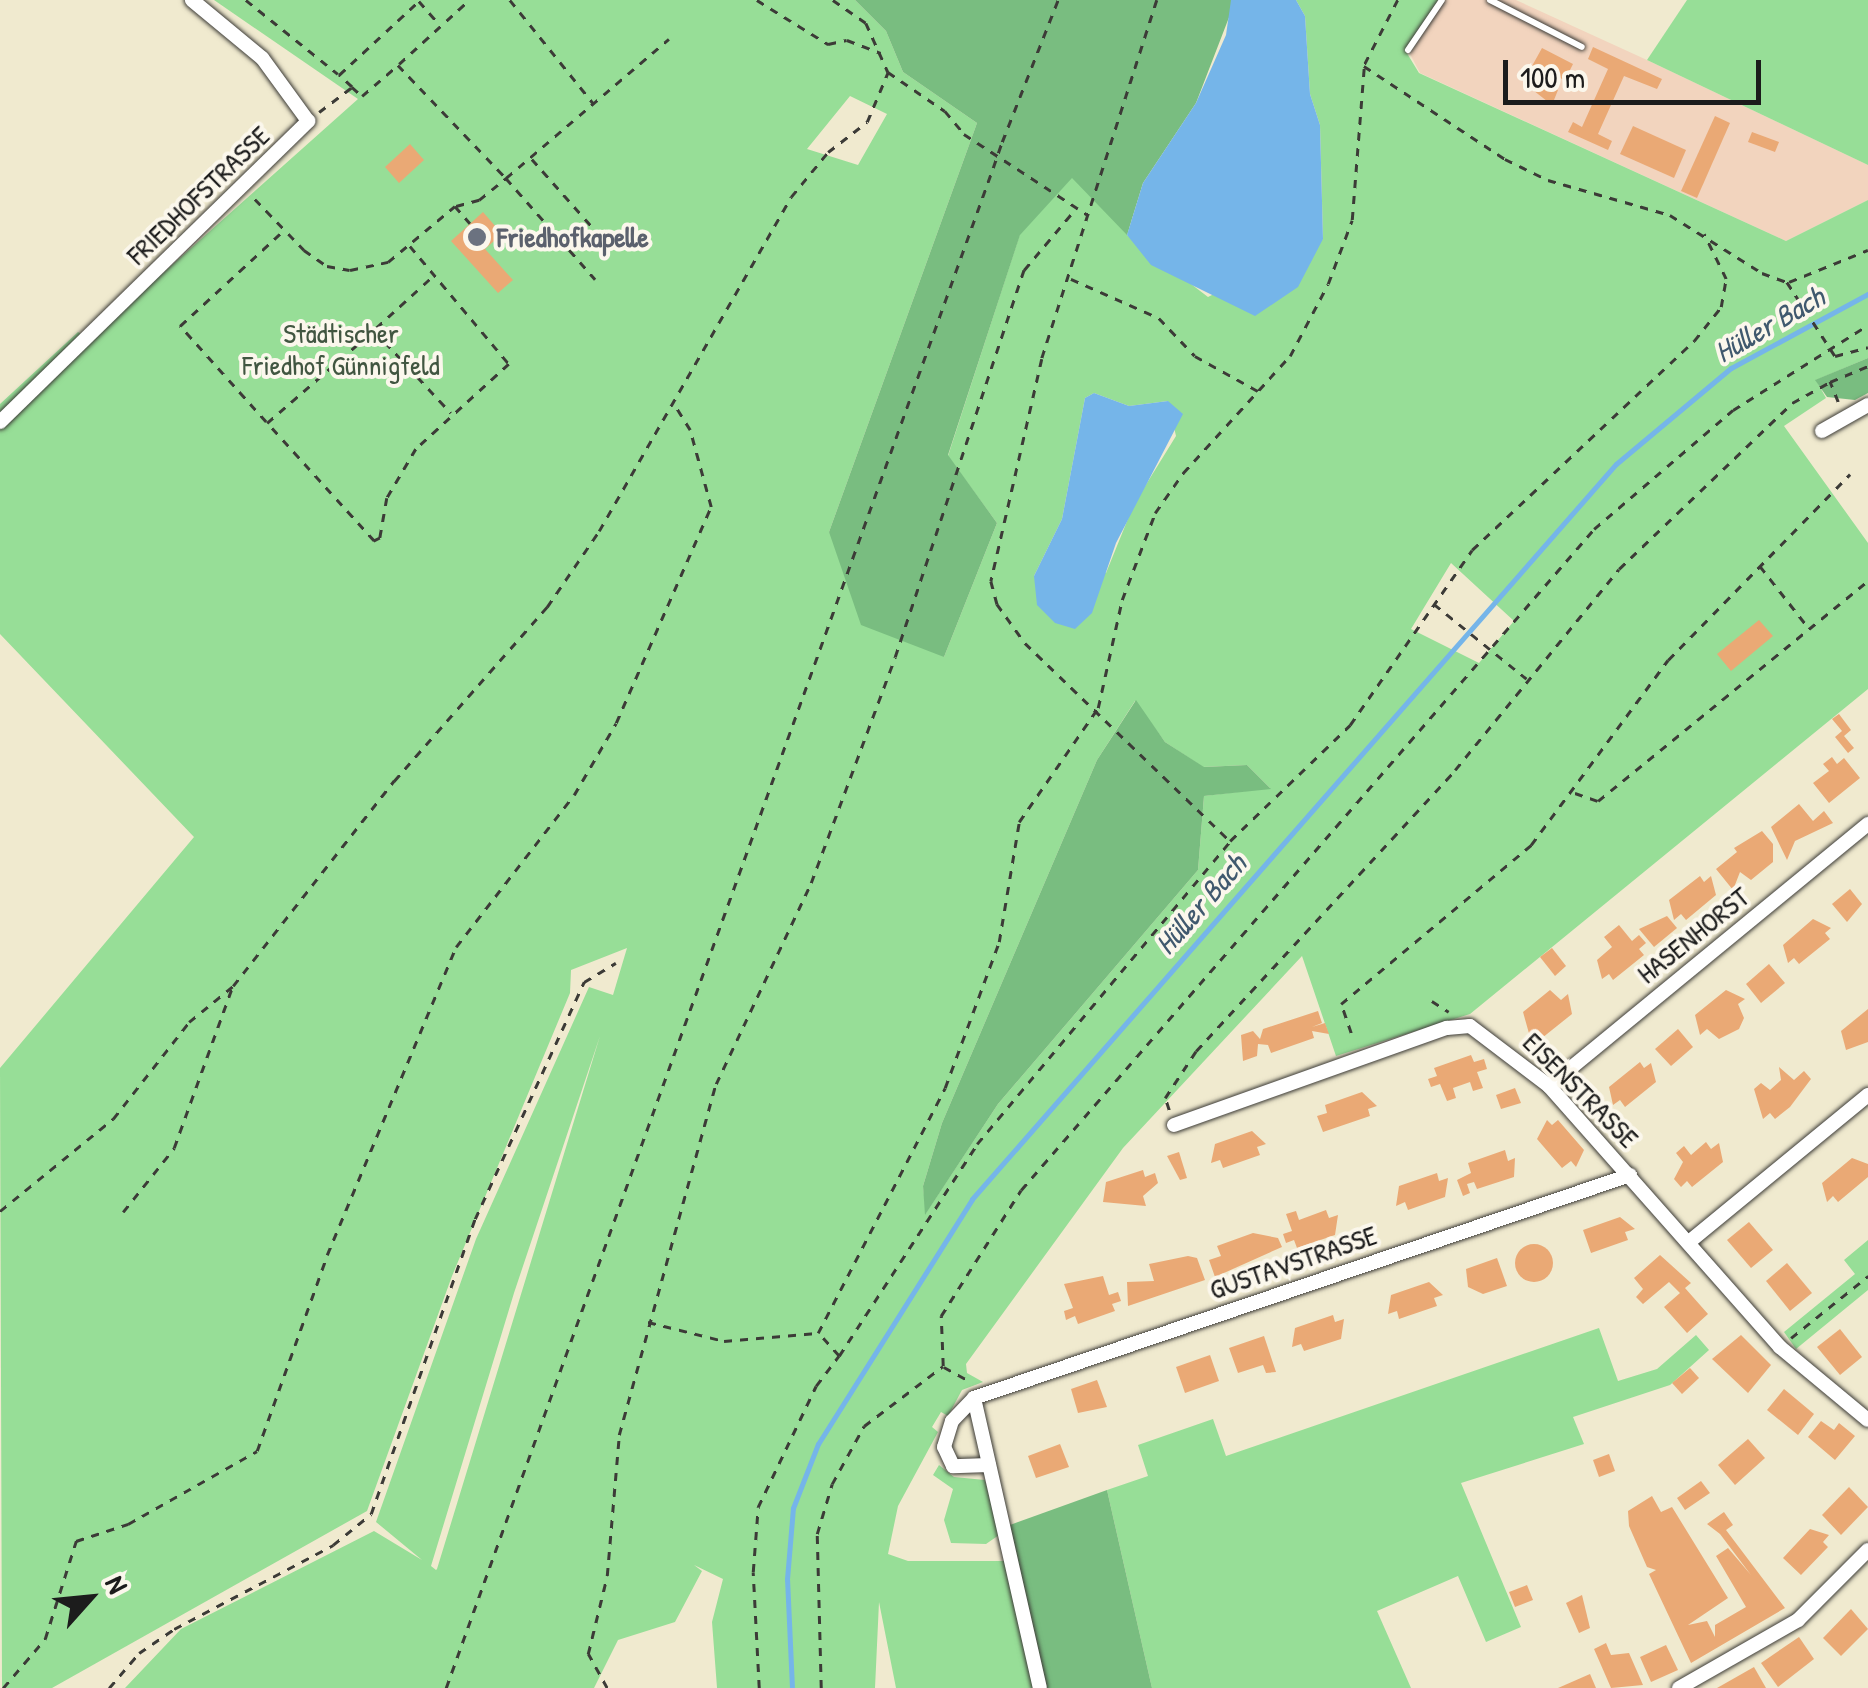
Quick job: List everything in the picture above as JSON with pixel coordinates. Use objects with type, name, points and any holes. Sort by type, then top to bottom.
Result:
[{"type":"street","name":"FRIEDHOFSTRASSE","points":[[0,422],[308,121],[262,58],[192,0]]},
{"type":"street","points":[[1822,431],[1868,406]]},
{"type":"street","name":"HASENHORST","points":[[1549,1086],[1868,824]]},
{"type":"street","name":"EISENSTRASSE","points":[[1174,1124],[1458,1026],[1493,1038],[1549,1086],[1780,1347],[1868,1420]]},
{"type":"street","points":[[1689,1242],[1868,1094]]},
{"type":"street","name":"GUSTAVSTRASSE","points":[[974,1398],[1630,1175]]},
{"type":"street","points":[[974,1398],[952,1421],[944,1447],[954,1466],[989,1465]]},
{"type":"street","points":[[974,1398],[1040,1688]]},
{"type":"street","points":[[1678,1688],[1798,1620],[1868,1550]]},
{"type":"lane","points":[[1408,50],[1442,0]]},
{"type":"lane","points":[[1490,0],[1582,47]]},
{"type":"path","points":[[246,0],[362,96],[469,0]]},
{"type":"path","points":[[510,0],[595,105]]},
{"type":"path","points":[[757,0],[828,44],[847,40],[882,54]]},
{"type":"path","points":[[832,0],[866,23],[888,72],[945,111],[964,134],[1089,216]]},
{"type":"path","points":[[446,1688],[1002,142],[1058,0]]},
{"type":"path","points":[[1157,0],[1017,453],[990,580],[996,604],[1025,643],[1098,708],[1230,841]]},
{"type":"path","points":[[818,1333],[945,1088],[998,942],[1019,822],[1098,708],[1127,584],[1155,513],[1182,472],[1259,392],[1297,344],[1349,230],[1364,66],[1398,0]]},
{"type":"path","points":[[339,75],[419,1],[440,25]]},
{"type":"path","points":[[244,187],[284,230],[327,266],[350,270],[388,262],[454,206],[480,200],[669,40]]},
{"type":"path","points":[[398,65],[595,279]]},
{"type":"path","points":[[1364,66],[1506,159],[1548,180],[1640,202],[1704,234],[1762,273],[1788,282],[1827,349],[1844,358],[1868,347]]},
{"type":"path","points":[[0,1210],[113,1119],[189,1022],[233,986],[394,781],[547,607],[674,404],[790,198],[828,152],[867,122],[888,72]]},
{"type":"path","points":[[308,121],[352,87]]},
{"type":"path","points":[[531,158],[612,249]]},
{"type":"path","points":[[454,206],[470,224]]},
{"type":"path","points":[[607,1688],[588,1654],[607,1576],[619,1435],[647,1322],[716,1084],[811,882],[895,657],[1024,270],[1076,207]]},
{"type":"path","points":[[284,230],[180,326],[374,541],[395,480],[451,413],[509,364],[410,246]]},
{"type":"path","points":[[759,1688],[753,1572],[758,1507],[816,1386],[977,1144],[1230,841],[1350,724],[1472,550],[1694,341],[1721,307],[1727,286],[1704,234]]},
{"type":"path","points":[[1788,282],[1868,250]]},
{"type":"path","points":[[267,423],[434,275]]},
{"type":"path","points":[[1069,278],[1159,318],[1195,356],[1259,392]]},
{"type":"path","points":[[942,1366],[942,1316],[1021,1190],[1072,1126],[1594,529],[1733,410],[1868,326]]},
{"type":"path","points":[[374,330],[451,413]]},
{"type":"path","points":[[1174,1124],[1165,1098],[1196,1051],[1455,770],[1619,569],[1707,480],[1792,403],[1868,366]]},
{"type":"path","points":[[1830,382],[1845,417]]},
{"type":"path","points":[[3,1688],[45,1640],[76,1541],[128,1524],[257,1450],[327,1256],[456,947],[574,795],[616,723],[711,507],[690,430],[674,404]]},
{"type":"path","points":[[1351,1032],[1342,1004],[1491,883],[1574,792],[1668,660],[1850,474]]},
{"type":"path","points":[[1760,565],[1810,629]]},
{"type":"path","points":[[1574,792],[1598,801],[1868,581]]},
{"type":"path","points":[[1434,604],[1528,680]]},
{"type":"path","points":[[109,1688],[139,1654],[174,1629],[333,1545],[371,1514],[475,1218],[584,982],[616,963]]},
{"type":"path","points":[[124,1212],[174,1148],[233,986]]},
{"type":"path","points":[[1780,1347],[1868,1276]]},
{"type":"path","points":[[647,1322],[724,1341],[818,1333]]},
{"type":"path","points":[[818,1333],[838,1356]]},
{"type":"path","points":[[942,1366],[970,1380]]},
{"type":"path","points":[[820,1688],[817,1534],[832,1484],[864,1426],[942,1366]]},
{"type":"shaded area","points":[[1445,0],[1516,0],[1647,60],[1868,165],[1868,200],[1786,241],[1420,73],[1410,54]]},
{"type":"green space","name":"Städtischer Friedhof Günnigfeld","points":[[214,0],[855,0],[886,31],[903,72],[977,123],[829,532],[944,657],[997,523],[948,456],[1020,234],[1072,177],[1132,216],[1127,235],[1208,297],[1323,239],[1320,125],[1310,94],[1305,16],[1296,0],[1438,0],[1405,50],[1419,73],[1786,241],[1868,200],[1868,358],[1816,380],[1826,398],[1784,426],[1868,543],[1868,689],[1470,1014],[1336,1056],[1302,956],[1123,1148],[966,1364],[967,1373],[983,1382],[962,1390],[948,1416],[941,1412],[932,1427],[938,1432],[898,1506],[888,1554],[908,1561],[1005,1561],[1033,1688],[896,1688],[879,1602],[875,1688],[717,1688],[712,1622],[723,1579],[694,1565],[702,1571],[675,1622],[618,1640],[594,1688],[125,1688],[181,1629],[374,1531],[422,1560],[376,1522],[476,1239],[589,987],[613,995],[627,948],[571,970],[570,993],[452,1276],[367,1511],[52,1688],[2,1688],[0,1068],[194,837],[0,634],[0,404],[78,332],[89,339],[358,99]],"holes":[[[850,96],[887,114],[858,165],[807,149]],[[1094,393],[1129,406],[1168,401],[1176,436],[1134,504],[1106,573],[1034,576],[1062,519],[1085,398]],[[1451,563],[1514,621],[1479,663],[1411,629]],[[1135,701],[1165,742],[1203,767],[1247,765],[1270,788],[1204,796],[1198,870],[998,1104],[926,1213],[923,1186],[942,1123],[1097,760]],[[600,1036],[437,1569],[431,1566],[514,1293]]]},
{"type":"green space","points":[[855,0],[1231,0],[1233,7],[1196,103],[1143,183],[1127,235],[1072,178],[1020,235],[948,455],[997,523],[944,657],[861,625],[829,532],[977,123],[903,72],[886,31]]},
{"type":"green space","points":[[1687,0],[1868,0],[1868,165],[1647,60]]},
{"type":"green space","points":[[1868,358],[1868,393],[1855,400],[1827,397],[1815,380]]},
{"type":"green space","points":[[1136,700],[1165,742],[1204,767],[1247,765],[1271,789],[1204,796],[1198,870],[998,1104],[925,1215],[923,1186],[942,1123],[1097,760]]},
{"type":"green space","points":[[1868,1240],[1868,1290],[1796,1349],[1784,1332],[1855,1274],[1844,1260]]},
{"type":"green space","points":[[1599,1328],[1618,1381],[1657,1369],[1696,1335],[1709,1350],[1670,1385],[1573,1417],[1584,1444],[1461,1483],[1521,1627],[1486,1642],[1458,1576],[1377,1611],[1411,1688],[1152,1688],[1107,1490],[1148,1476],[1138,1445],[1213,1419],[1226,1456]]},
{"type":"green space","points":[[939,1465],[954,1477],[985,1480],[999,1535],[986,1544],[951,1543],[944,1520],[953,1489],[933,1475]]},
{"type":"green space","points":[[1107,1490],[1152,1688],[1047,1688],[1010,1525]]},
{"type":"water","points":[[1231,0],[1296,0],[1305,16],[1310,94],[1320,125],[1323,239],[1298,287],[1255,316],[1151,265],[1127,235],[1143,183],[1196,103],[1226,35]]},
{"type":"water","points":[[1094,393],[1129,406],[1168,401],[1183,414],[1116,543],[1092,613],[1075,629],[1055,623],[1037,605],[1034,576],[1062,519],[1085,398]]},
{"type":"building","points":[[1593,47],[1662,79],[1657,89],[1624,76],[1598,134],[1612,141],[1608,150],[1568,132],[1573,122],[1582,127],[1608,69],[1588,59]]},
{"type":"building","points":[[1542,48],[1573,64],[1565,80],[1552,75],[1547,85],[1558,90],[1552,105],[1529,87],[1527,75]]},
{"type":"building","points":[[1715,116],[1730,123],[1697,198],[1681,191]]},
{"type":"building","points":[[1633,126],[1686,150],[1674,178],[1620,154]]},
{"type":"building","points":[[1752,132],[1779,142],[1775,152],[1748,142]]},
{"type":"building","points":[[410,144],[424,160],[399,183],[385,167]]},
{"type":"building","name":"Friedhofkapelle","points":[[483,212],[502,234],[485,249],[513,280],[498,293],[451,241]]},
{"type":"building","points":[[1759,620],[1773,636],[1731,671],[1717,654]]},
{"type":"building","points":[[1839,714],[1851,730],[1844,736],[1854,748],[1848,753],[1835,737],[1842,731],[1832,719]]},
{"type":"building","points":[[1832,757],[1837,764],[1844,758],[1860,778],[1829,803],[1813,783],[1829,771],[1823,764]]},
{"type":"building","points":[[1799,804],[1813,821],[1824,811],[1833,823],[1795,841],[1787,860],[1771,827]]},
{"type":"building","points":[[1762,831],[1773,844],[1773,862],[1751,880],[1740,872],[1733,890],[1716,869],[1737,852],[1734,848]]},
{"type":"building","points":[[1700,876],[1704,882],[1711,876],[1716,895],[1686,920],[1681,914],[1674,920],[1669,900]]},
{"type":"building","points":[[1850,889],[1862,904],[1847,922],[1832,904]]},
{"type":"building","points":[[1667,916],[1677,928],[1654,947],[1639,929]]},
{"type":"building","points":[[1813,919],[1831,928],[1825,933],[1830,939],[1799,964],[1794,958],[1788,963],[1783,945]]},
{"type":"building","points":[[1619,925],[1632,941],[1639,935],[1646,943],[1639,949],[1644,955],[1613,980],[1609,974],[1602,979],[1597,960],[1612,947],[1604,937]]},
{"type":"building","points":[[1552,948],[1566,966],[1555,976],[1540,957]]},
{"type":"building","points":[[1769,964],[1785,983],[1761,1003],[1746,984]]},
{"type":"building","points":[[1550,990],[1561,1000],[1568,994],[1572,1014],[1542,1038],[1536,1032],[1530,1037],[1523,1012]]},
{"type":"building","points":[[1726,990],[1745,999],[1738,1004],[1744,1018],[1739,1029],[1719,1039],[1707,1029],[1700,1035],[1695,1015]]},
{"type":"building","points":[[1868,1009],[1868,1042],[1846,1050],[1841,1031]]},
{"type":"building","points":[[1318,1011],[1322,1023],[1312,1027],[1325,1023],[1329,1034],[1312,1031],[1314,1038],[1271,1053],[1268,1045],[1258,1044],[1257,1056],[1243,1061],[1241,1035],[1253,1031],[1260,1039],[1263,1029]]},
{"type":"building","points":[[1678,1029],[1693,1047],[1671,1066],[1655,1049]]},
{"type":"building","points":[[1471,1055],[1474,1062],[1484,1059],[1487,1069],[1477,1072],[1483,1088],[1473,1091],[1470,1082],[1453,1088],[1456,1098],[1447,1101],[1440,1084],[1431,1087],[1428,1079],[1437,1076],[1434,1068]]},
{"type":"building","points":[[1640,1062],[1644,1068],[1651,1063],[1656,1082],[1625,1107],[1620,1100],[1613,1105],[1609,1087]]},
{"type":"building","points":[[1779,1067],[1794,1080],[1804,1071],[1811,1079],[1790,1107],[1775,1119],[1770,1113],[1763,1119],[1754,1089],[1761,1083],[1770,1090],[1781,1080]]},
{"type":"building","points":[[1515,1088],[1521,1103],[1501,1109],[1496,1095]]},
{"type":"building","points":[[1362,1092],[1377,1106],[1368,1109],[1370,1116],[1323,1132],[1317,1116],[1327,1113],[1325,1105]]},
{"type":"building","points":[[1603,1109],[1618,1127],[1610,1134],[1595,1117]]},
{"type":"building","points":[[1547,1120],[1552,1125],[1558,1120],[1584,1150],[1576,1167],[1571,1161],[1562,1168],[1537,1139]]},
{"type":"building","points":[[1252,1131],[1266,1144],[1257,1147],[1260,1155],[1223,1168],[1220,1160],[1211,1163],[1215,1144]]},
{"type":"building","points":[[1706,1142],[1711,1149],[1719,1143],[1723,1162],[1692,1187],[1687,1181],[1681,1187],[1674,1179],[1683,1162],[1676,1153],[1684,1146],[1691,1155]]},
{"type":"building","points":[[1505,1150],[1508,1161],[1515,1158],[1514,1177],[1477,1189],[1474,1182],[1467,1184],[1470,1193],[1463,1196],[1457,1180],[1471,1173],[1468,1163]]},
{"type":"building","points":[[1179,1152],[1187,1178],[1180,1180],[1167,1156]]},
{"type":"building","points":[[1852,1158],[1868,1164],[1868,1177],[1838,1202],[1833,1196],[1827,1202],[1822,1183]]},
{"type":"building","points":[[1143,1170],[1145,1177],[1155,1173],[1158,1183],[1143,1196],[1146,1206],[1103,1202],[1106,1182]]},
{"type":"building","points":[[1437,1173],[1439,1181],[1448,1178],[1445,1197],[1408,1210],[1405,1202],[1396,1206],[1399,1186]]},
{"type":"building","points":[[1326,1210],[1329,1218],[1338,1215],[1335,1235],[1297,1248],[1294,1240],[1286,1243],[1283,1234],[1292,1231],[1286,1214],[1296,1211],[1299,1220]]},
{"type":"building","points":[[1620,1217],[1635,1229],[1625,1232],[1628,1240],[1591,1253],[1583,1230]]},
{"type":"building","points":[[1749,1222],[1773,1250],[1751,1268],[1727,1240]]},
{"type":"building","points":[[1253,1233],[1278,1238],[1282,1247],[1215,1277],[1209,1260],[1221,1256],[1217,1246]]},
{"type":"building","points":[[1534,1244],[1547,1250],[1553,1263],[1547,1276],[1534,1282],[1521,1276],[1515,1263],[1521,1250]]},
{"type":"building","points":[[1660,1255],[1691,1283],[1685,1288],[1708,1314],[1687,1333],[1664,1307],[1680,1293],[1669,1282],[1643,1304],[1636,1297],[1643,1289],[1634,1278]]},
{"type":"building","points":[[1188,1256],[1197,1258],[1205,1280],[1128,1306],[1127,1282],[1154,1281],[1149,1264]]},
{"type":"building","points":[[1497,1258],[1507,1286],[1483,1294],[1468,1287],[1466,1269]]},
{"type":"building","points":[[1787,1263],[1812,1293],[1790,1311],[1766,1281]]},
{"type":"building","points":[[1103,1276],[1109,1295],[1118,1292],[1121,1301],[1112,1304],[1115,1311],[1078,1324],[1075,1316],[1066,1320],[1064,1311],[1073,1308],[1064,1284]]},
{"type":"building","points":[[1429,1282],[1443,1295],[1434,1298],[1437,1306],[1399,1319],[1397,1311],[1388,1314],[1391,1295]]},
{"type":"building","points":[[1333,1315],[1335,1322],[1344,1319],[1341,1339],[1304,1351],[1301,1344],[1292,1347],[1295,1328]]},
{"type":"building","points":[[1840,1329],[1862,1357],[1840,1375],[1817,1347]]},
{"type":"building","points":[[1741,1335],[1771,1365],[1748,1393],[1712,1359]]},
{"type":"building","points":[[1264,1336],[1276,1372],[1266,1373],[1263,1365],[1238,1373],[1229,1348]]},
{"type":"building","points":[[1210,1355],[1219,1381],[1185,1393],[1176,1367]]},
{"type":"building","points":[[1690,1368],[1699,1378],[1682,1394],[1672,1383]]},
{"type":"building","points":[[1097,1380],[1107,1407],[1078,1413],[1071,1389]]},
{"type":"building","points":[[1784,1389],[1814,1414],[1798,1435],[1767,1410]]},
{"type":"building","points":[[1821,1421],[1834,1430],[1839,1423],[1855,1436],[1835,1460],[1808,1437]]},
{"type":"building","points":[[1748,1439],[1765,1458],[1735,1485],[1718,1465]]},
{"type":"building","points":[[1060,1444],[1069,1467],[1036,1478],[1028,1456]]},
{"type":"building","points":[[1609,1454],[1615,1471],[1599,1477],[1593,1460]]},
{"type":"building","points":[[1701,1481],[1710,1493],[1685,1510],[1677,1498]]},
{"type":"building","points":[[1849,1487],[1868,1507],[1841,1535],[1822,1515]]},
{"type":"building","points":[[1652,1496],[1661,1512],[1672,1507],[1728,1598],[1688,1625],[1707,1621],[1715,1637],[1715,1625],[1746,1607],[1716,1556],[1728,1548],[1751,1575],[1720,1534],[1707,1524],[1724,1512],[1733,1525],[1726,1530],[1785,1608],[1691,1663],[1649,1574],[1656,1570],[1647,1567],[1629,1526],[1628,1511]]},
{"type":"building","points":[[1810,1529],[1829,1535],[1823,1542],[1828,1547],[1801,1575],[1783,1558]]},
{"type":"building","points":[[1527,1585],[1533,1600],[1515,1607],[1509,1592]]},
{"type":"building","points":[[1582,1595],[1590,1628],[1579,1633],[1566,1603]]},
{"type":"building","points":[[1851,1609],[1868,1629],[1841,1656],[1823,1638]]},
{"type":"building","points":[[1799,1637],[1814,1659],[1778,1687],[1761,1663]]},
{"type":"building","points":[[1606,1643],[1611,1655],[1629,1653],[1643,1685],[1611,1688],[1594,1649]]},
{"type":"building","points":[[1666,1645],[1678,1670],[1651,1682],[1640,1657]]},
{"type":"building","points":[[1754,1667],[1766,1688],[1717,1688]]},
{"type":"building","points":[[1590,1674],[1596,1688],[1558,1688]]},
{"type":"waterway","name":"Hüller Bach","points":[[792,1688],[787,1579],[793,1508],[818,1444],[972,1199],[1616,464],[1731,368],[1868,294]]},
{"type":"place","name":"Friedhofkapelle","points":[[477,237]]}]
